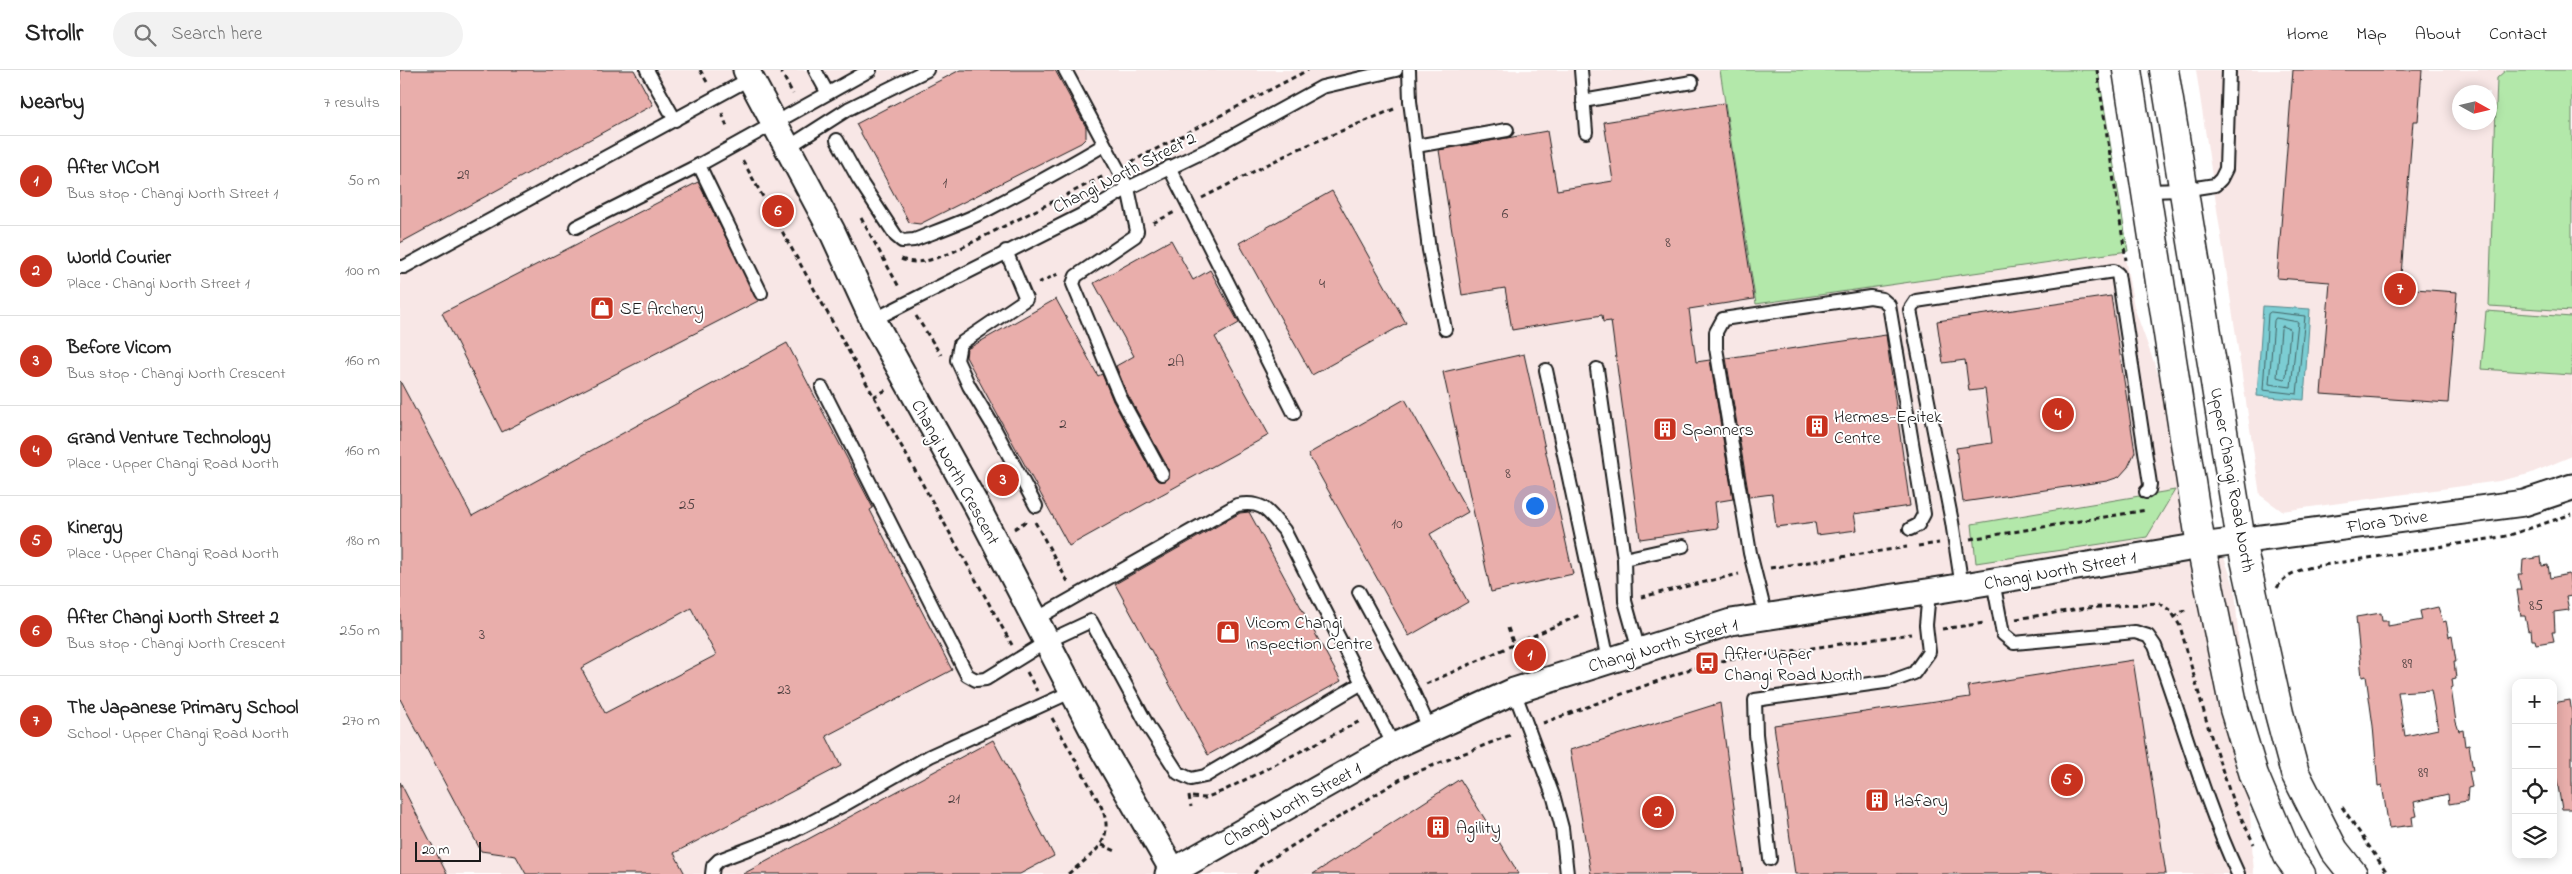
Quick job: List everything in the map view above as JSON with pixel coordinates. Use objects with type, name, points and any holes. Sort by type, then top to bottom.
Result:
[{"type":"street","points":[[2127,70],[2201,546],[2234,709],[2254,775],[2288,856],[2301,874]]},
{"type":"street","name":"Upper Changi Road North","points":[[2164,70],[2241,541],[2279,713],[2295,773],[2334,850],[2353,874]]},
{"type":"street","name":"Changi North Crescent","points":[[748,74],[832,231],[873,320],[972,500],[1101,746],[1172,873]]},
{"type":"street","name":"Flora Drive","points":[[2201,546],[2524,503],[2572,488]]},
{"type":"street","name":"Changi North Street 1","points":[[1172,873],[1394,746],[1514,691],[1608,660],[1732,622],[1993,582],[2201,546]]},
{"type":"lane","points":[[647,70],[675,120]]},
{"type":"lane","points":[[815,70],[827,92]]},
{"type":"lane","points":[[576,227],[699,165],[827,92],[870,70]]},
{"type":"lane","points":[[787,148],[848,109],[927,70]]},
{"type":"lane","points":[[1065,70],[1128,188],[1137,231],[1135,236],[1076,276],[1074,284],[1120,397],[1162,474]]},
{"type":"lane","name":"Changi North Street 2","points":[[873,320],[1006,251],[1089,211],[1169,167],[1211,148],[1322,87],[1396,70]]},
{"type":"lane","points":[[1409,70],[1410,102],[1429,250],[1445,329]]},
{"type":"lane","points":[[1581,70],[1586,132]]},
{"type":"lane","points":[[2146,191],[2183,190],[2215,184],[2221,179],[2226,170],[2229,70]]},
{"type":"lane","points":[[400,266],[404,267],[675,120],[716,97],[748,74]]},
{"type":"lane","points":[[1584,101],[1692,82]]},
{"type":"lane","points":[[1416,146],[1507,130]]},
{"type":"lane","points":[[837,140],[858,178],[896,236],[902,241],[914,240],[984,211],[1011,195],[1049,178],[1104,145]]},
{"type":"lane","points":[[699,165],[760,293]]},
{"type":"lane","points":[[1169,167],[1294,412]]},
{"type":"lane","points":[[1006,251],[1023,290],[1025,301],[960,344],[957,360],[1034,512]]},
{"type":"lane","points":[[1962,587],[1955,541],[1910,310],[1916,301],[2114,271],[2118,274],[2150,484],[2149,490],[2146,492]]},
{"type":"lane","points":[[1766,617],[1754,570],[1716,348],[1716,332],[1723,319],[1870,297],[1882,299],[1889,304],[1924,514],[1918,525],[1910,529]]},
{"type":"lane","points":[[1597,369],[1624,559],[1625,601],[1639,651]]},
{"type":"lane","points":[[1546,370],[1608,660]]},
{"type":"lane","points":[[822,388],[967,675],[976,680],[986,679],[1046,642],[1089,620],[1093,622],[1149,728],[1178,773],[1191,779],[1205,776],[1362,683]]},
{"type":"lane","points":[[1034,620],[1237,505],[1260,504],[1284,530],[1394,746]]},
{"type":"lane","points":[[1624,559],[1683,546]]},
{"type":"lane","points":[[1993,582],[2003,634],[2014,643],[2135,632],[2148,636],[2155,646],[2183,722],[2195,768],[2238,874]]},
{"type":"lane","points":[[1359,592],[1412,690],[1430,730]]},
{"type":"lane","points":[[1770,859],[1756,734],[1755,700],[1892,681],[1914,673],[1929,652],[1926,625],[1929,592]]},
{"type":"lane","points":[[712,874],[713,866],[719,860],[790,833],[930,756],[1073,690]]},
{"type":"lane","points":[[1514,691],[1554,798],[1562,828],[1568,874]]},
{"type":"path","points":[[700,70],[716,97],[734,145],[1104,812],[1106,829],[1102,845],[1068,874]]},
{"type":"path","points":[[780,70],[801,108]]},
{"type":"path","points":[[893,256],[910,262],[925,262],[951,253],[1308,70]]},
{"type":"path","points":[[2097,70],[2128,269]]},
{"type":"path","points":[[1137,231],[1296,150],[1410,102]]},
{"type":"path","points":[[861,217],[908,302],[944,359],[946,350]]},
{"type":"path","points":[[879,250],[886,253]]},
{"type":"path","points":[[1023,290],[1061,272]]},
{"type":"path","points":[[1625,601],[1754,570],[2138,512],[2156,506]]},
{"type":"path","points":[[1034,512],[1076,596]]},
{"type":"path","points":[[2273,594],[2281,580],[2303,569],[2507,536],[2572,514]]},
{"type":"path","points":[[1412,690],[1597,607]]},
{"type":"path","points":[[2174,617],[2185,610]]},
{"type":"path","points":[[1508,628],[1514,645]]},
{"type":"path","points":[[1181,792],[1189,796],[1205,798],[1223,792],[1377,712]]},
{"type":"path","points":[[1189,796],[1191,807]]},
{"type":"path","points":[[2337,799],[2388,874]]},
{"type":"path","points":[[1102,845],[1116,851]]},
{"type":"shaded area","points":[[400,70],[2091,70],[2134,307],[2235,588],[2254,874],[400,874]]},
{"type":"shaded area","points":[[2196,70],[2572,70],[2572,456],[2529,474],[2499,481],[2282,511],[2260,495]]},
{"type":"green space","points":[[1720,70],[2098,70],[2128,251],[1756,304]]},
{"type":"green space","points":[[2506,70],[2572,70],[2572,311],[2489,306],[2495,130],[2497,130],[2497,78]]},
{"type":"green space","points":[[2486,311],[2572,317],[2572,375],[2481,369]]},
{"type":"green space","points":[[2175,490],[2147,537],[1976,563],[1972,524]]},
{"type":"water","points":[[2263,306],[2310,309],[2304,400],[2257,396]]},
{"type":"building","points":[[400,70],[634,70],[653,105],[400,243]]},
{"type":"building","points":[[960,70],[1055,70],[1086,127],[1086,138],[1081,143],[920,224],[912,223],[909,222],[856,124]]},
{"type":"building","points":[[2293,70],[2422,70],[2418,121],[2413,121],[2400,288],[2457,292],[2448,403],[2321,394],[2330,282],[2277,278]]},
{"type":"building","points":[[1724,103],[1754,299],[1689,309],[1696,362],[1710,360],[1733,499],[1715,502],[1718,528],[1640,539],[1611,321],[1603,322],[1602,315],[1512,330],[1505,288],[1462,295],[1439,150],[1547,131],[1557,190],[1613,181],[1604,122]]},
{"type":"building","points":[[698,182],[758,301],[502,432],[442,313]]},
{"type":"building","points":[[1332,191],[1406,323],[1312,375],[1239,243]]},
{"type":"building","points":[[1171,240],[1193,280],[1210,270],[1239,323],[1215,337],[1269,435],[1069,546],[966,357],[967,349],[1056,299],[1098,376],[1102,374],[1113,401],[1155,478],[1158,481],[1165,481],[1169,478],[1169,470],[1127,393],[1116,366],[1134,356],[1094,283]]},
{"type":"building","points":[[2111,296],[2135,452],[2128,467],[2119,477],[2107,481],[1963,502],[1956,448],[1992,443],[1985,389],[1969,391],[1965,360],[1943,363],[1937,321]]},
{"type":"building","name":"Hermes-Epitek Centre","points":[[1886,335],[1910,506],[1854,514],[1857,530],[1817,535],[1815,522],[1776,527],[1772,494],[1749,497],[1726,358]]},
{"type":"building","points":[[787,343],[873,508],[870,510],[952,670],[826,736],[841,766],[674,853],[685,874],[526,874],[516,856],[481,851],[400,699],[400,381],[472,516]],"holes":[[[691,608],[716,655],[605,713],[581,668]]]},
{"type":"building","points":[[1524,354],[1573,574],[1491,592],[1443,372]]},
{"type":"building","points":[[1405,399],[1468,512],[1430,534],[1468,602],[1409,636],[1308,454]]},
{"type":"building","name":"Vicom Changi Inspection Centre","points":[[1249,512],[1341,681],[1208,755],[1115,584],[1240,513]]},
{"type":"building","points":[[2541,557],[2542,566],[2548,565],[2550,578],[2569,574],[2572,595],[2566,596],[2569,610],[2554,612],[2555,632],[2552,632],[2554,641],[2536,644],[2535,640],[2532,640],[2531,630],[2528,631],[2525,616],[2521,616],[2517,590],[2521,590],[2518,574],[2522,574],[2523,560]]},
{"type":"building","points":[[2438,607],[2443,622],[2446,621],[2449,637],[2452,636],[2456,662],[2454,662],[2456,678],[2452,679],[2453,687],[2451,688],[2456,722],[2459,731],[2463,730],[2465,746],[2469,745],[2473,771],[2469,771],[2472,787],[2468,788],[2467,801],[2449,804],[2448,794],[2414,802],[2417,816],[2412,817],[2413,825],[2389,828],[2382,785],[2378,786],[2373,726],[2366,676],[2362,677],[2356,617],[2381,613],[2382,621],[2388,621],[2388,626],[2422,620],[2420,611]],"holes":[[[2431,690],[2438,729],[2405,736],[2398,692]]]},
{"type":"building","points":[[2133,660],[2166,874],[1795,874],[1774,725],[1970,697],[1968,686]]},
{"type":"building","points":[[2570,700],[2572,714],[2572,809],[2562,809],[2557,781],[2557,702]]},
{"type":"building","points":[[1720,703],[1743,874],[1591,874],[1570,750]]},
{"type":"building","points":[[993,740],[1054,856],[1020,874],[743,874]]},
{"type":"building","name":"Agility","points":[[1460,779],[1519,874],[1313,874]]},
{"type":"building","points":[[400,782],[447,874],[400,874]]},
{"type":"place","name":"After Changi North Street 2","points":[[778,211]]},
{"type":"place","name":"The Japanese Primary School","points":[[2400,289]]},
{"type":"place","name":"SE Archery","points":[[602,308]]},
{"type":"place","name":"Grand Venture Technology","points":[[2058,414]]},
{"type":"place","name":"Hermes-Epitek Centre","points":[[1817,426]]},
{"type":"place","name":"Spanners","points":[[1665,429]]},
{"type":"place","name":"Before Vicom","points":[[1003,480]]},
{"type":"place","name":"Vicom Changi Inspection Centre","points":[[1228,632]]},
{"type":"place","name":"After VICOM","points":[[1530,655]]},
{"type":"place","name":"After Upper Changi Road North","points":[[1707,663]]},
{"type":"place","name":"Kinergy","points":[[2067,780]]},
{"type":"place","name":"Hafary","points":[[1877,800]]},
{"type":"place","name":"World Courier","points":[[1658,812]]},
{"type":"place","name":"Agility","points":[[1438,827]]}]
